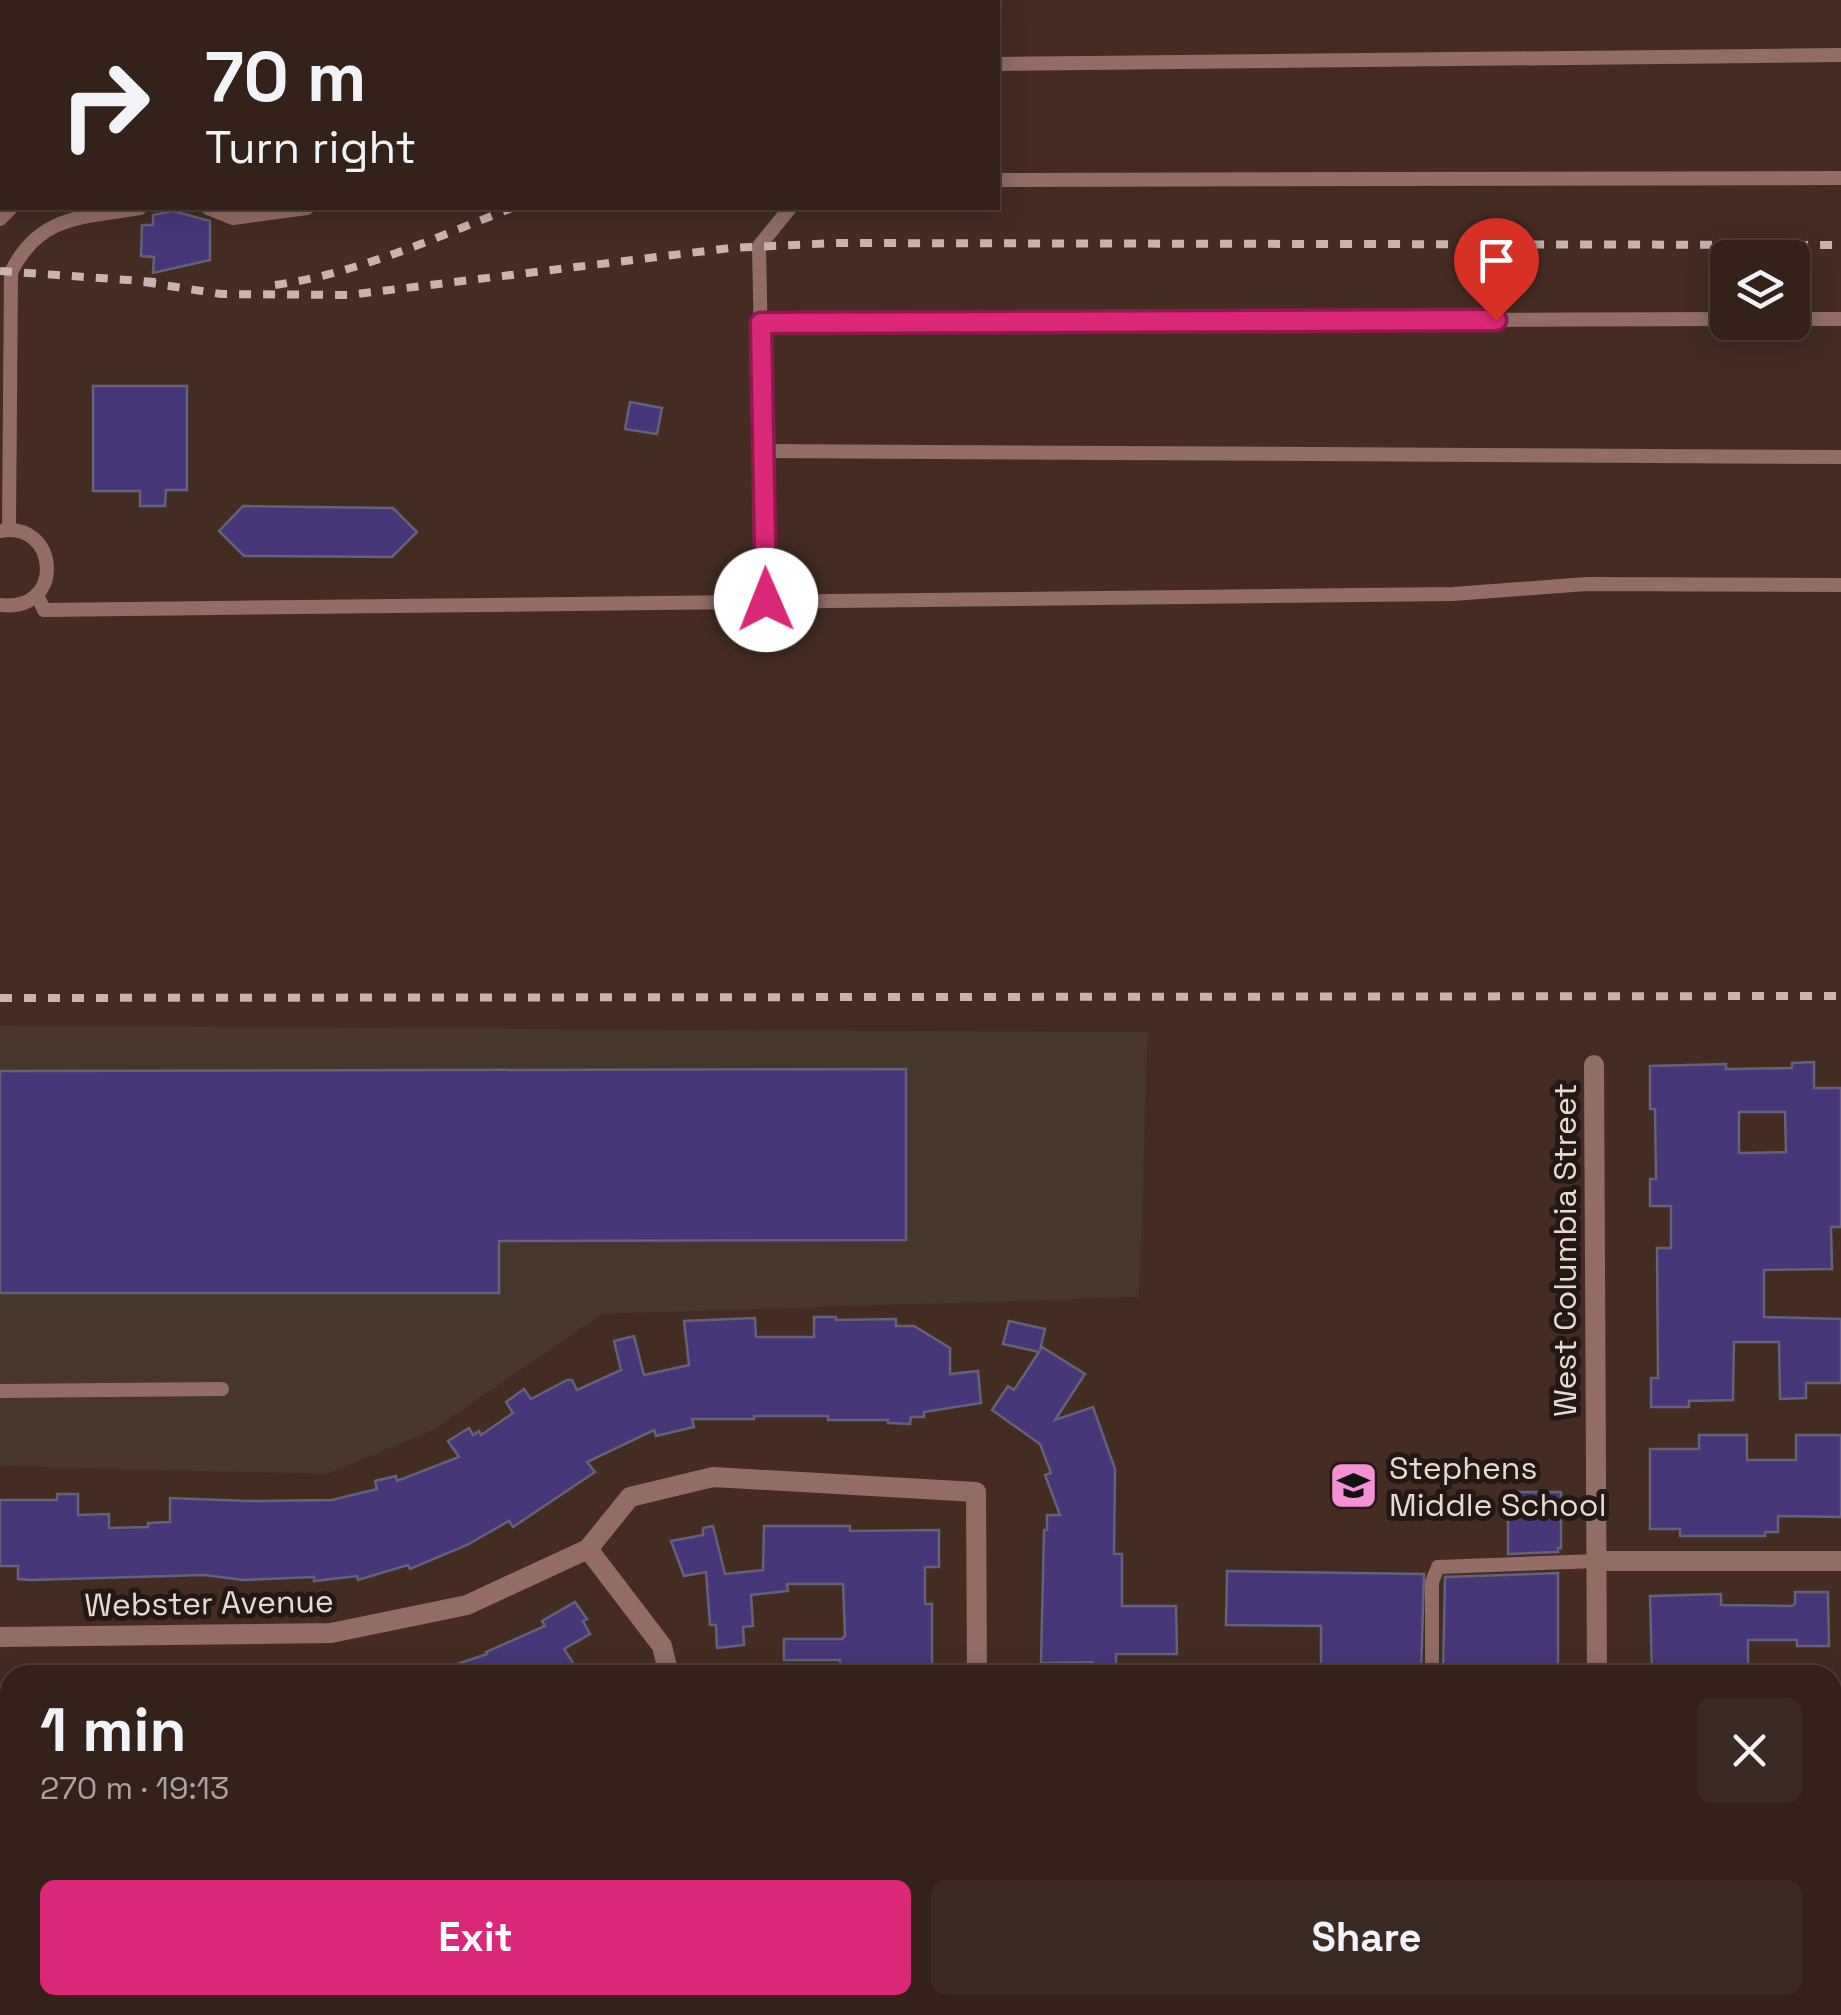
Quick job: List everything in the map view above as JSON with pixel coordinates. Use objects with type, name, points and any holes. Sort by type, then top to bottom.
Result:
[{"type":"street","name":"West Columbia Street","points":[[1594,1065],[1597,1665]]},
{"type":"street","name":"Webster Avenue","points":[[0,1637],[331,1634],[467,1605],[588,1550],[630,1497],[713,1477],[976,1492],[977,1665]]},
{"type":"street","points":[[588,1550],[662,1646],[667,1665]]},
{"type":"street","points":[[1596,1561],[1841,1561]]},
{"type":"lane","points":[[1000,64],[1841,55]]},
{"type":"lane","points":[[1000,180],[1841,178]]},
{"type":"lane","points":[[0,605],[15,606],[37,595],[44,584],[47,559],[33,538],[5,530],[10,272],[19,256],[54,223],[129,210]]},
{"type":"lane","points":[[213,210],[234,218],[292,210]]},
{"type":"lane","points":[[766,600],[760,246],[788,210]]},
{"type":"lane","points":[[761,323],[1710,319]]},
{"type":"lane","points":[[1810,319],[1841,319]]},
{"type":"lane","points":[[763,452],[1841,457]]},
{"type":"lane","points":[[37,595],[44,610],[1453,594],[1586,584],[1841,585]]},
{"type":"lane","points":[[0,1391],[222,1390]]},
{"type":"lane","points":[[1432,1665],[1432,1582],[1438,1566],[1596,1561]]},
{"type":"shaded area","points":[[0,1026],[1148,1032],[1139,1297],[602,1314],[433,1430],[327,1474],[0,1466]]},
{"type":"building","points":[[173,211],[210,221],[210,260],[153,273],[154,257],[141,256],[142,225],[153,225],[153,215]]},
{"type":"building","points":[[93,386],[187,386],[187,490],[166,490],[165,506],[140,506],[140,491],[93,491]]},
{"type":"building","points":[[630,402],[662,408],[657,434],[625,429]]},
{"type":"building","points":[[243,506],[393,508],[417,532],[392,557],[244,556],[219,531]]},
{"type":"building","points":[[1814,1062],[1814,1088],[1841,1088],[1841,1227],[1831,1227],[1832,1269],[1764,1270],[1764,1317],[1841,1319],[1841,1383],[1806,1383],[1806,1398],[1780,1399],[1779,1342],[1734,1342],[1733,1400],[1689,1401],[1689,1407],[1651,1407],[1651,1378],[1658,1378],[1657,1248],[1671,1248],[1671,1206],[1650,1206],[1650,1179],[1656,1179],[1650,1066],[1726,1064],[1726,1069],[1792,1068],[1792,1063]],"holes":[[[1739,1112],[1785,1112],[1786,1152],[1739,1153]]]},
{"type":"building","points":[[906,1069],[906,1240],[499,1241],[499,1293],[0,1293],[0,1071]]},
{"type":"building","points":[[814,1317],[896,1319],[896,1326],[914,1326],[950,1348],[950,1374],[978,1371],[981,1403],[924,1412],[924,1417],[911,1417],[910,1424],[828,1420],[828,1416],[692,1419],[694,1427],[656,1436],[654,1430],[587,1462],[595,1472],[513,1527],[509,1521],[467,1545],[410,1569],[408,1565],[358,1580],[357,1576],[314,1581],[314,1577],[243,1580],[205,1575],[30,1580],[18,1579],[18,1566],[0,1566],[0,1500],[57,1500],[57,1494],[78,1494],[78,1515],[109,1514],[109,1528],[170,1522],[170,1498],[332,1500],[377,1489],[375,1481],[396,1476],[397,1481],[459,1457],[448,1441],[469,1428],[473,1435],[479,1431],[481,1435],[513,1413],[506,1402],[524,1389],[531,1399],[572,1380],[577,1390],[621,1370],[614,1341],[634,1336],[644,1375],[689,1365],[684,1321],[755,1318],[756,1337],[814,1337]]},
{"type":"building","points":[[1009,1321],[1045,1329],[1040,1350],[1042,1347],[1085,1374],[1055,1420],[1093,1407],[1115,1469],[1114,1554],[1122,1554],[1122,1606],[1176,1606],[1177,1654],[1116,1654],[1116,1665],[1041,1663],[1044,1530],[1047,1515],[1060,1515],[1045,1475],[1051,1473],[1040,1444],[992,1410],[1008,1386],[1014,1390],[1039,1352],[1003,1344]]},
{"type":"building","points":[[1699,1435],[1747,1435],[1747,1460],[1796,1460],[1796,1435],[1841,1435],[1841,1517],[1778,1516],[1778,1532],[1765,1532],[1765,1536],[1680,1536],[1680,1529],[1650,1529],[1650,1449],[1699,1449]]},
{"type":"building","points":[[1508,1492],[1561,1492],[1558,1552],[1508,1554]]},
{"type":"building","points":[[713,1526],[725,1574],[763,1570],[764,1526],[850,1526],[850,1531],[939,1530],[939,1567],[925,1567],[925,1604],[932,1604],[932,1665],[840,1665],[840,1660],[784,1660],[784,1639],[845,1636],[843,1584],[787,1584],[788,1591],[751,1595],[753,1626],[743,1627],[744,1645],[717,1648],[716,1625],[710,1625],[706,1572],[684,1576],[671,1541],[703,1535],[703,1528]]},
{"type":"building","points":[[1227,1571],[1424,1574],[1421,1665],[1321,1665],[1321,1626],[1226,1625]]},
{"type":"building","points":[[1558,1573],[1558,1665],[1443,1665],[1445,1577]]},
{"type":"building","points":[[1795,1592],[1828,1592],[1829,1646],[1797,1646],[1797,1640],[1748,1640],[1748,1665],[1652,1665],[1650,1596],[1721,1594],[1721,1605],[1795,1604]]},
{"type":"building","points":[[575,1602],[587,1619],[583,1621],[590,1634],[564,1649],[574,1665],[455,1665],[545,1626],[542,1621]]},
{"type":"railway","points":[[275,285],[366,263],[507,210]]},
{"type":"railway","points":[[144,282],[221,294],[349,295],[730,248],[836,243],[1841,245]]},
{"type":"railway","points":[[0,271],[156,282]]},
{"type":"railway","points":[[0,998],[1841,996]]},
{"type":"place","name":"Stephens Middle School","points":[[1354,1486]]},
{"type":"route","points":[[766,600],[761,323],[1496,320]]}]
